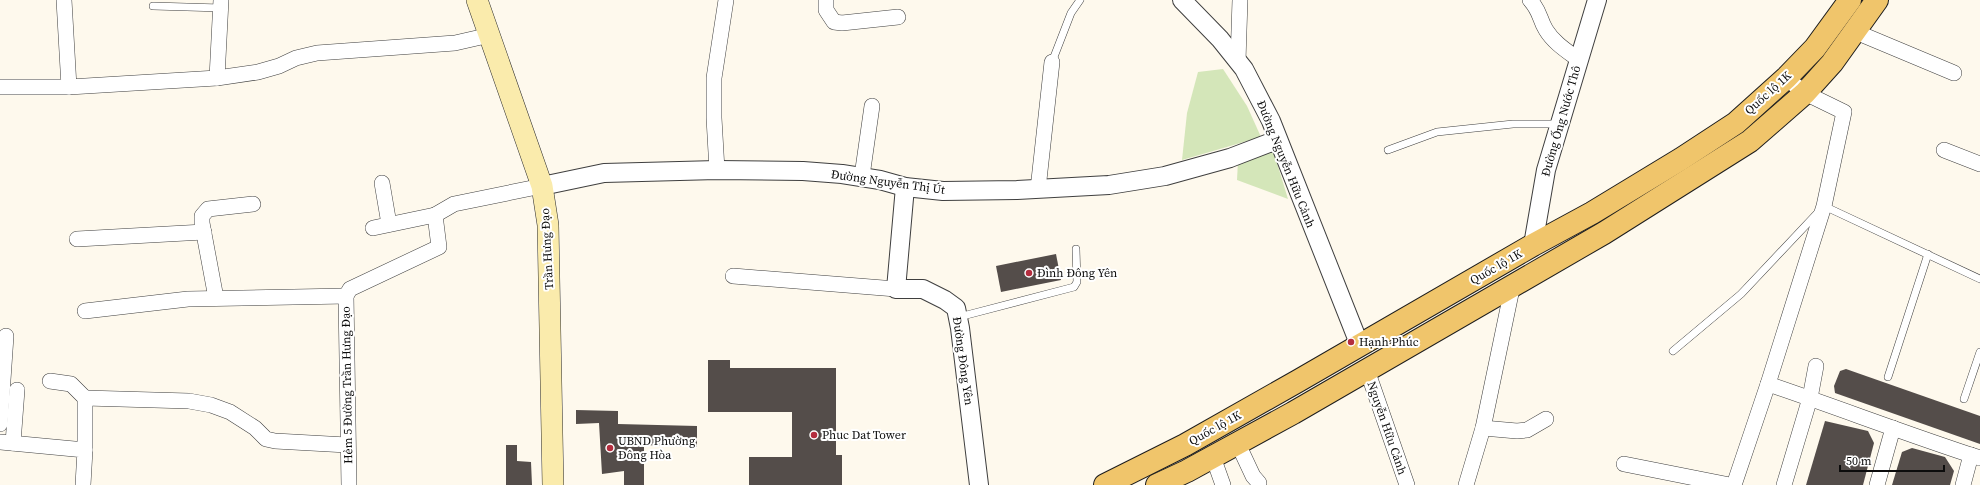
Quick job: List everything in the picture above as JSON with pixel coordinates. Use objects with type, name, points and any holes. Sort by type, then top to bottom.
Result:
[{"type":"main road","name":"Trần Hưng Đạo","points":[[477,0],[542,186],[548,225],[553,485]]},
{"type":"main road","name":"Quốc lộ 1K","points":[[1105,485],[1185,445],[1360,346],[1533,245],[1592,213],[1730,127],[1786,78],[1814,50],[1850,0]]},
{"type":"main road","name":"Quốc lộ 1K","points":[[1157,485],[1238,444],[1513,284],[1604,233],[1744,145],[1805,93],[1829,67],[1856,32],[1877,0]]},
{"type":"main road","points":[[1814,50],[1829,67]]},
{"type":"street","points":[[64,0],[69,87]]},
{"type":"street","points":[[717,170],[714,118],[714,78],[726,0]]},
{"type":"street","points":[[826,0],[826,10],[834,22],[898,16]]},
{"type":"street","name":"Đường Nguyễn Hữu Cảnh","points":[[1182,0],[1220,39],[1244,69],[1271,121],[1277,140],[1360,346]]},
{"type":"street","points":[[1238,61],[1240,0]]},
{"type":"street","points":[[1530,0],[1538,9],[1545,29],[1554,40],[1579,60]]},
{"type":"street","name":"Đường Ống Nước Thô","points":[[1533,245],[1543,182],[1597,0]]},
{"type":"street","points":[[217,78],[221,4]]},
{"type":"street","points":[[1856,32],[1954,73]]},
{"type":"street","points":[[0,87],[69,87],[217,78],[258,72],[279,66],[296,58],[317,53],[455,43],[490,35]]},
{"type":"street","points":[[1038,189],[1052,62]]},
{"type":"street","points":[[1734,485],[1768,384],[1824,206],[1844,112],[1805,93],[1786,78]]},
{"type":"street","points":[[862,176],[872,106]]},
{"type":"street","name":"Đường Nguyễn Thị Út","points":[[542,186],[604,173],[717,170],[803,171],[862,176],[905,187],[943,191],[1038,189],[1109,185],[1152,179],[1230,158],[1277,140]]},
{"type":"street","points":[[1944,150],[1980,164]]},
{"type":"street","points":[[382,183],[389,224]]},
{"type":"street","points":[[373,228],[435,215],[454,204],[542,186]]},
{"type":"street","points":[[733,276],[896,288],[905,187]]},
{"type":"street","points":[[216,298],[202,216],[208,209],[253,204]]},
{"type":"street","name":"Hẻm 5 Đường Trần Hưng Đạo","points":[[349,485],[347,445],[346,296],[350,289],[357,284],[439,247],[435,215]]},
{"type":"street","points":[[78,239],[204,232]]},
{"type":"street","points":[[1466,485],[1483,428],[1513,284]]},
{"type":"street","name":"Đường Đông Yên","points":[[896,288],[923,289],[940,297],[956,308],[979,485]]},
{"type":"street","points":[[85,311],[216,298],[346,296]]},
{"type":"street","points":[[0,424],[6,336]]},
{"type":"street","points":[[1784,485],[1810,398],[1816,366]]},
{"type":"street","name":"Nguyễn Hữu Cảnh","points":[[1367,370],[1407,485]]},
{"type":"street","points":[[50,381],[71,384],[85,398],[189,402],[211,405],[230,412],[255,428],[266,438],[275,441],[347,445]]},
{"type":"street","points":[[1768,384],[1855,413],[1975,457],[1963,485]]},
{"type":"street","points":[[17,390],[7,443],[84,450]]},
{"type":"street","points":[[82,485],[85,398]]},
{"type":"street","points":[[1483,428],[1516,431],[1528,430],[1546,419]]},
{"type":"street","points":[[1877,485],[1893,428]]},
{"type":"street","points":[[1238,444],[1253,476],[1259,483]]},
{"type":"street","points":[[1213,457],[1223,485]]},
{"type":"street","points":[[1624,464],[1730,485]]},
{"type":"lane","points":[[1052,62],[1071,13],[1080,0]]},
{"type":"lane","points":[[153,6],[221,4]]},
{"type":"lane","points":[[1388,150],[1437,132],[1513,124],[1560,124]]},
{"type":"lane","points":[[1673,351],[1742,294],[1824,206],[1980,279]]},
{"type":"lane","points":[[958,318],[1074,287],[1077,282],[1076,249]]},
{"type":"lane","points":[[1888,377],[1928,254]]},
{"type":"lane","points":[[1964,399],[1980,352]]},
{"type":"green space","points":[[1223,69],[1247,106],[1261,137],[1182,160],[1187,113],[1198,72]]},
{"type":"green space","points":[[1273,150],[1288,199],[1237,180],[1238,161]]},
{"type":"building","name":"Đình Đông Yên","points":[[1056,254],[1061,280],[1001,292],[996,266]]},
{"type":"building","name":"Phuc Dat Tower","points":[[708,360],[730,360],[730,368],[836,368],[836,455],[842,455],[842,485],[749,485],[749,457],[792,457],[792,412],[708,412]]},
{"type":"building","points":[[1846,369],[1980,416],[1980,444],[1835,393],[1834,386],[1840,371]]},
{"type":"building","points":[[576,410],[618,411],[618,424],[697,426],[697,447],[644,445],[644,485],[624,485],[624,471],[602,474],[599,423],[576,424]]},
{"type":"building","points":[[1825,421],[1868,431],[1874,443],[1863,485],[1806,485]]},
{"type":"building","points":[[506,445],[517,445],[517,461],[531,462],[532,485],[506,485]]},
{"type":"building","points":[[1912,448],[1945,457],[1954,471],[1950,485],[1892,485],[1902,452]]},
{"type":"place","name":"Đình Đông Yên","points":[[1029,273]]},
{"type":"place","name":"Hạnh Phúc","points":[[1351,342]]},
{"type":"place","name":"Phuc Dat Tower","points":[[814,435]]},
{"type":"place","name":"UBND Phường Đông Hòa","points":[[610,448]]}]
